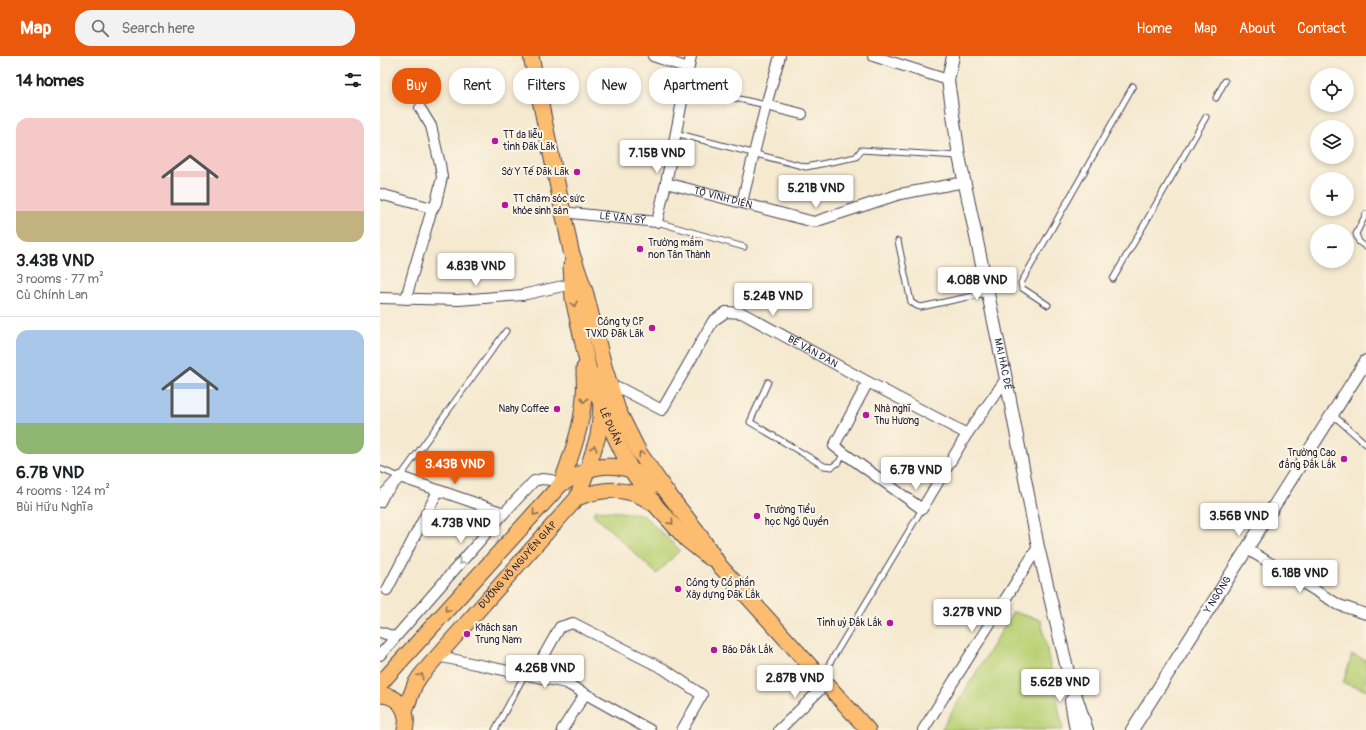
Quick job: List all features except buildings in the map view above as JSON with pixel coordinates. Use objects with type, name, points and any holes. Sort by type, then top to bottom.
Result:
[{"type":"main road","name":"LÊ DUẨN","points":[[531,56],[571,251],[586,294],[604,366],[618,410],[640,452],[697,531],[720,566],[823,682],[868,730]]},
{"type":"main road","name":"LÊ DUẨN","points":[[571,251],[573,299],[589,371],[606,418],[631,470],[657,507],[687,540],[720,566]]},
{"type":"main road","points":[[561,484],[580,426],[584,397],[584,348]]},
{"type":"main road","points":[[577,498],[598,436],[604,366]]},
{"type":"main road","points":[[380,684],[561,484],[587,471],[602,466],[617,466],[631,470],[651,480],[666,490]]},
{"type":"main road","points":[[561,484],[577,498]]},
{"type":"main road","points":[[577,498],[591,492],[605,490],[621,491],[645,498],[657,507]]},
{"type":"main road","name":"ĐƯỜNG VÕ NGUYÊN GIÁP","points":[[406,723],[415,684],[421,675],[577,498]]},
{"type":"main road","points":[[380,695],[386,695],[394,698],[401,704],[406,723]]},
{"type":"street","points":[[653,56],[688,68]]},
{"type":"street","name":"LÊ VĂN SỸ","points":[[688,68],[691,56]]},
{"type":"street","points":[[742,202],[766,105],[780,56]]},
{"type":"street","points":[[873,56],[948,80]]},
{"type":"street","name":"MAI HẮC ĐẾ","points":[[953,56],[948,80],[959,156],[1006,379],[1038,547],[1068,672],[1087,730]]},
{"type":"street","name":"LÊ VĂN SỸ","points":[[562,212],[657,222],[681,104]]},
{"type":"street","points":[[766,105],[802,114]]},
{"type":"street","points":[[406,299],[415,262],[422,248],[431,212],[436,203],[442,177],[431,126],[420,108]]},
{"type":"street","name":"TÔ VĨNH DIỆN","points":[[666,183],[814,222],[900,194],[965,182]]},
{"type":"street","points":[[380,194],[428,207],[431,212]]},
{"type":"street","points":[[380,298],[459,300],[522,295],[572,284]]},
{"type":"street","name":"BẾ VĂN ĐÀN","points":[[612,391],[620,388],[662,410],[712,321],[726,312],[742,313],[967,434]]},
{"type":"street","name":"Y NGÔNG","points":[[1132,729],[1366,361]]},
{"type":"street","points":[[868,382],[834,446],[922,509],[967,434],[1006,379]]},
{"type":"street","points":[[380,502],[384,494],[400,477],[504,513]]},
{"type":"street","points":[[380,655],[504,513],[534,481],[542,479],[561,484]]},
{"type":"street","points":[[387,590],[438,491]]},
{"type":"street","points":[[923,730],[1038,547]]},
{"type":"street","points":[[1247,548],[1338,604],[1366,614]]},
{"type":"street","points":[[529,674],[560,627],[573,623],[664,669],[702,695],[682,730]]},
{"type":"street","points":[[380,632],[395,637]]},
{"type":"street","points":[[437,656],[529,674],[566,683],[646,729]]},
{"type":"street","name":"MAI HẮC ĐẾ","points":[[1068,672],[1076,730]]},
{"type":"street","points":[[779,730],[823,682]]},
{"type":"street","points":[[562,730],[585,694]]},
{"type":"lane","points":[[1216,98],[1225,81]]},
{"type":"lane","points":[[1048,305],[1022,288],[1021,283],[1133,86]]},
{"type":"lane","points":[[742,100],[766,105]]},
{"type":"lane","points":[[1113,279],[1206,117]]},
{"type":"lane","points":[[675,133],[806,167],[856,157],[861,150],[959,156]]},
{"type":"lane","points":[[1366,214],[1356,234],[1359,242],[1366,247]]},
{"type":"lane","points":[[657,222],[744,247]]},
{"type":"lane","points":[[898,241],[911,302],[914,305],[921,307],[988,292]]},
{"type":"lane","points":[[380,469],[400,477],[506,331]]},
{"type":"lane","points":[[768,382],[750,422],[824,466],[832,467],[839,462],[844,454]]},
{"type":"lane","points":[[1332,414],[1366,444]]},
{"type":"lane","points":[[823,682],[922,509]]},
{"type":"lane","points":[[495,730],[529,674]]},
{"type":"green space","points":[[596,510],[642,514],[680,550],[657,574],[593,514]]},
{"type":"green space","points":[[1013,612],[1041,620],[1063,730],[941,730]]},
{"type":"green space","points":[[1352,655],[1366,660],[1366,690],[1343,683]]},
{"type":"place","name":"TT da liễu tỉnh Đăk Lăk","points":[[495,141]]},
{"type":"place","name":"Sở Y Tế Đăk Lăk","points":[[577,172]]},
{"type":"place","name":"TT chăm sóc sức khỏe sinh sản","points":[[505,205]]},
{"type":"place","name":"Trường mầm non Tân Thành","points":[[640,249]]},
{"type":"place","name":"Công ty CP TVXD Đăk Lăk","points":[[652,328]]},
{"type":"place","name":"Nahy Coffee","points":[[557,409]]},
{"type":"place","name":"Nhà nghĩ Thu Hương","points":[[866,415]]},
{"type":"place","name":"Trường Cao đẳng Đắk Lắk","points":[[1344,459]]},
{"type":"place","name":"Trường Tiểu học Ngô Quyền","points":[[757,516]]},
{"type":"place","name":"Công ty Cổ phần Xây dựng Đăk Lắk","points":[[678,589]]},
{"type":"place","name":"Tỉnh uỷ Đắk Lắk","points":[[890,623]]},
{"type":"place","name":"Khách sạn Trung Nam","points":[[467,634]]},
{"type":"place","name":"Báo Đắk Lắk","points":[[714,650]]}]
